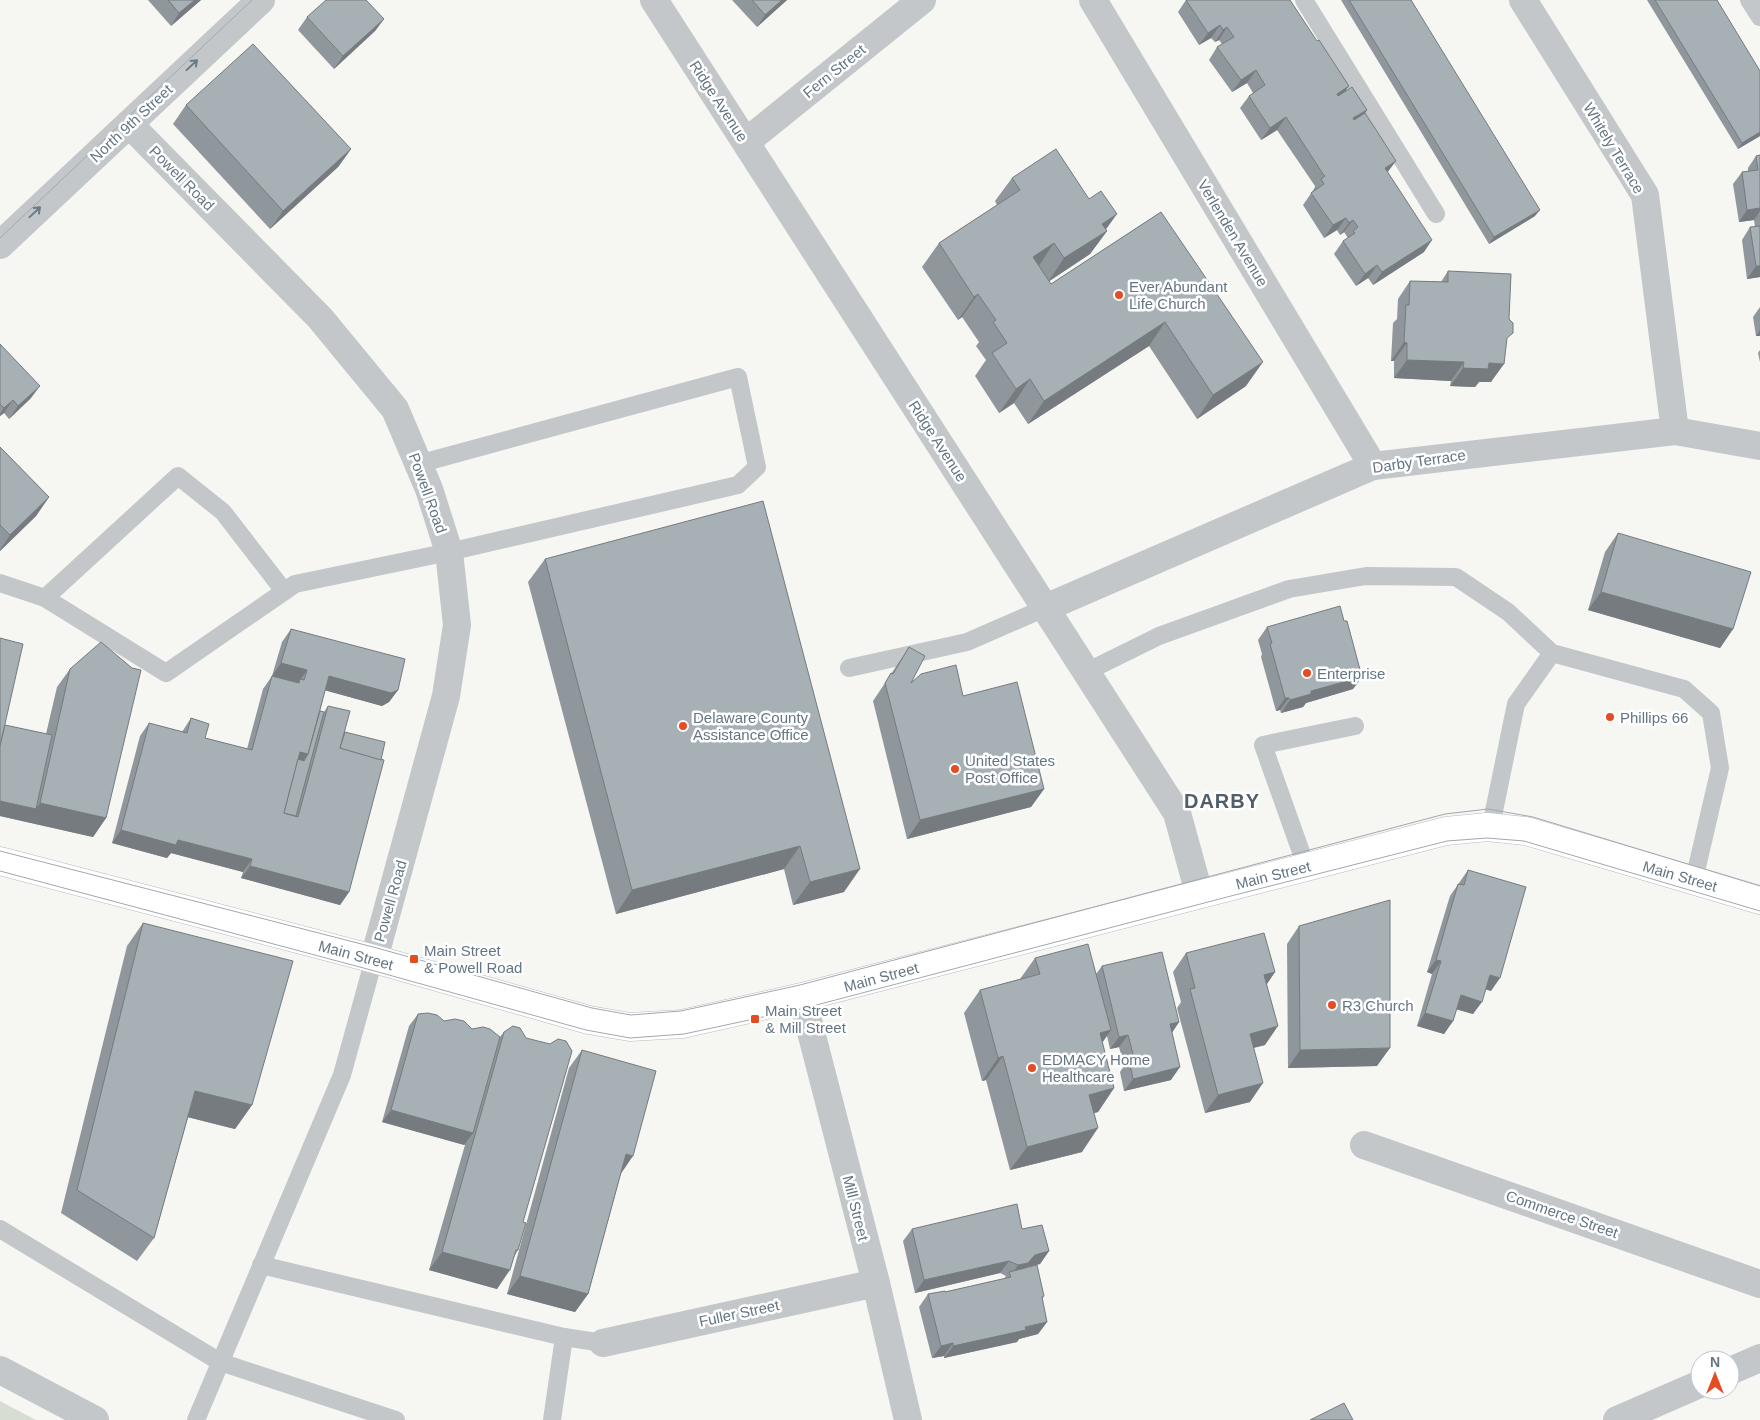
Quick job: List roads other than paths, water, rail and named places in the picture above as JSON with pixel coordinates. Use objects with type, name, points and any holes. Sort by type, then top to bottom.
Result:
[{"type":"main road","name":"Main Street","points":[[0,861],[374,959],[589,1020],[630,1027],[682,1024],[802,997],[1199,893],[1446,831],[1492,828],[1526,831],[1760,900]]},
{"type":"street","name":"North 9th Street","points":[[0,245],[261,0]]},
{"type":"street","name":"Ridge Avenue","points":[[654,0],[1176,812],[1199,893]]},
{"type":"street","name":"Fern Street","points":[[746,142],[922,0]]},
{"type":"street","name":"Verlenden Avenue","points":[[1093,0],[1373,466]]},
{"type":"street","name":"Whitely Terrace","points":[[1523,0],[1645,195],[1675,431]]},
{"type":"street","name":"Powell Road","points":[[129,124],[320,318],[394,409],[429,489],[449,552],[457,625],[446,696],[374,959]]},
{"type":"street","name":"Darby Terrace","points":[[1045,608],[1373,466],[1675,431],[1760,446]]},
{"type":"street","name":"Mill Street","points":[[802,997],[876,1284],[908,1420]]},
{"type":"street","name":"Commerce Street","points":[[1364,1145],[1760,1284]]},
{"type":"street","name":"Fuller Street","points":[[603,1344],[876,1284]]},
{"type":"street","points":[[1740,1367],[1760,1358]]},
{"type":"street","points":[[0,1370],[95,1420]]},
{"type":"street","points":[[1616,1420],[1690,1388]]},
{"type":"lane","points":[[1304,0],[1436,214]]},
{"type":"lane","points":[[1749,0],[1760,17]]},
{"type":"lane","points":[[0,584],[46,598],[166,673],[295,584],[449,552],[738,485],[757,467],[738,377],[418,464]]},
{"type":"lane","points":[[46,598],[178,476],[223,512],[284,591]]},
{"type":"lane","points":[[1086,672],[1160,636],[1289,590],[1366,576],[1456,577],[1508,612],[1552,653],[1684,689],[1711,713],[1720,768],[1692,880]]},
{"type":"lane","points":[[848,668],[967,642],[1045,608]]},
{"type":"lane","points":[[1492,828],[1516,704],[1552,653]]},
{"type":"lane","points":[[1306,866],[1263,745],[1355,726]]},
{"type":"lane","points":[[196,1420],[342,1075],[374,959]]},
{"type":"lane","points":[[0,1229],[220,1362],[396,1420]]},
{"type":"lane","points":[[261,1265],[564,1337],[603,1344]]},
{"type":"lane","points":[[552,1420],[564,1337]]},
{"type":"tram line","points":[[0,238],[252,0]]},
{"type":"tram line","points":[[0,851],[377,948],[592,1008],[631,1015],[681,1011],[800,985],[1445,814],[1488,809],[1533,817],[1760,886]]},
{"type":"tram line","points":[[0,871],[371,970],[586,1030],[630,1038],[684,1034],[805,1008],[1447,841],[1487,838],[1524,841],[1760,911]]},
{"type":"place","name":"Ever Abundant Life Church","points":[[1119,295]]},
{"type":"place","name":"Enterprise","points":[[1307,673]]},
{"type":"place","name":"Phillips 66","points":[[1610,717]]},
{"type":"place","name":"Delaware County Assistance Office","points":[[683,726]]},
{"type":"place","name":"United States Post Office","points":[[955,769]]},
{"type":"place","name":"Main Street & Powell Road","points":[[414,959]]},
{"type":"place","name":"R3 Church","points":[[1332,1005]]},
{"type":"place","name":"Main Street & Mill Street","points":[[755,1019]]},
{"type":"place","name":"EDMACY Home Healthcare","points":[[1032,1068]]},
{"type":"district","name":"DARBY","points":[[1222,801]]}]
